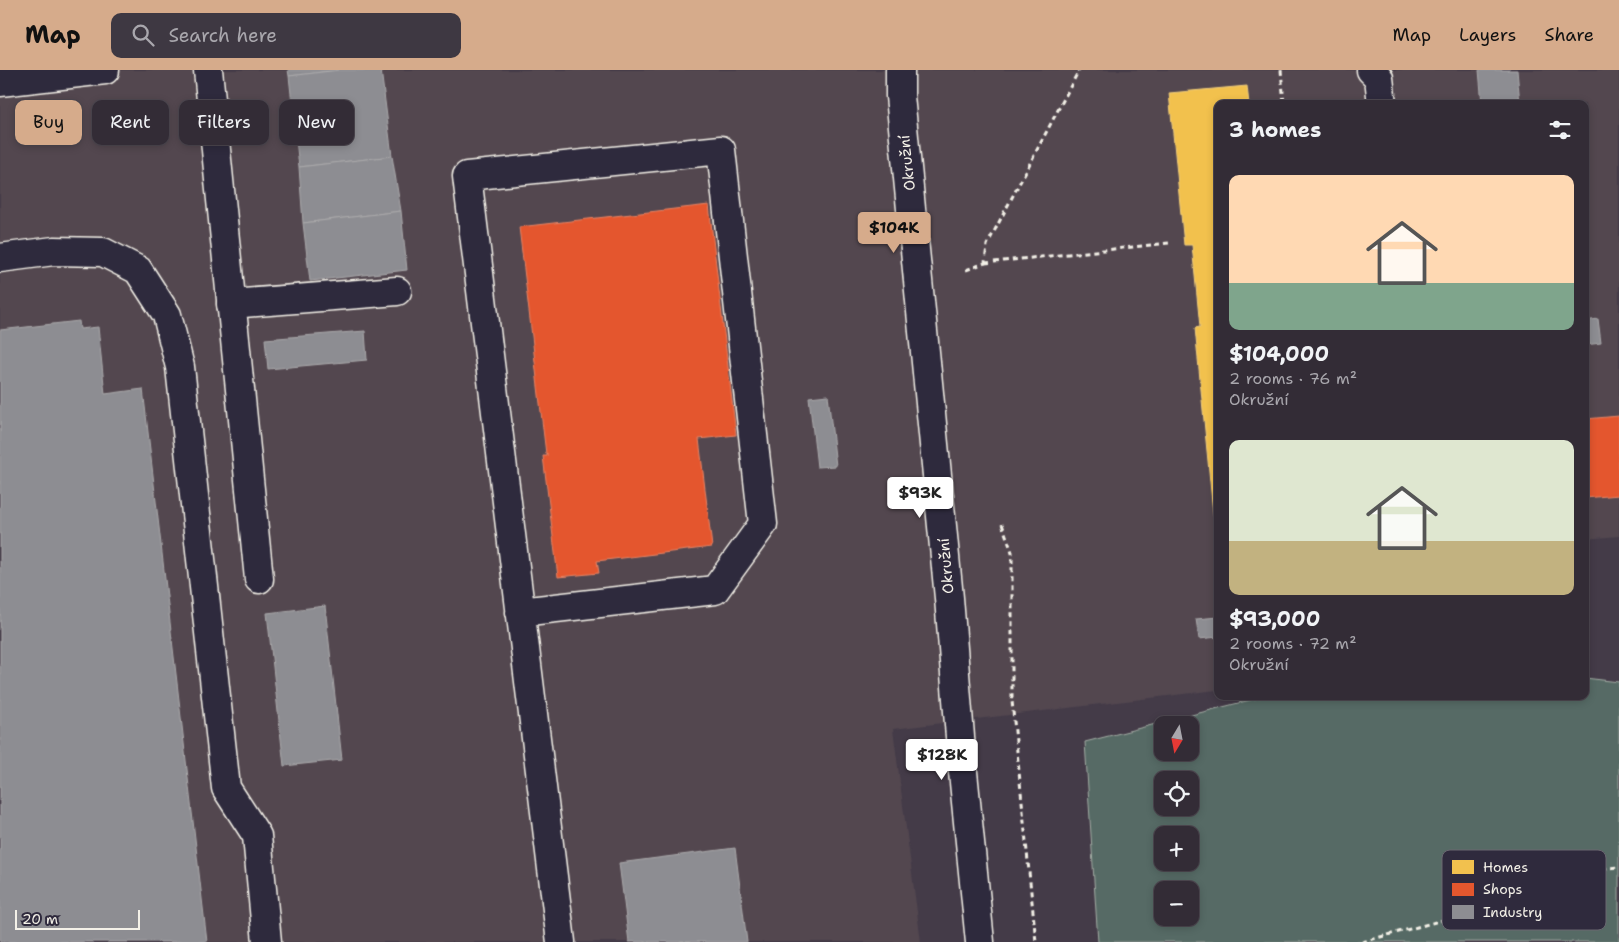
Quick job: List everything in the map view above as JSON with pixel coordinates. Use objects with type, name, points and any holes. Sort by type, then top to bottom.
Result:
[{"type":"main road","points":[[0,82],[105,70]]},
{"type":"main road","points":[[208,70],[259,579]]},
{"type":"main road","name":"Okružní","points":[[900,70],[900,96],[949,598],[962,762],[980,942]]},
{"type":"main road","points":[[1371,70],[1379,78],[1382,100]]},
{"type":"main road","points":[[520,612],[716,590],[763,524],[721,150],[467,176],[520,612],[561,942]]},
{"type":"main road","points":[[0,258],[54,251],[103,252],[138,270],[167,315],[180,367],[226,788],[257,836],[267,942]]},
{"type":"main road","points":[[231,304],[397,291]]},
{"type":"path","points":[[985,263],[987,245],[1079,70]]},
{"type":"path","points":[[1281,70],[1284,100]]},
{"type":"path","points":[[966,270],[985,263],[1169,243]]},
{"type":"path","points":[[1002,524],[1012,552],[1012,701],[1036,942]]},
{"type":"path","points":[[1606,868],[1619,867]]},
{"type":"path","points":[[1362,942],[1442,920]]},
{"type":"shaded area","points":[[0,70],[1619,70],[1619,536],[1589,539],[1589,100],[1214,100],[1214,690],[893,729],[921,942],[0,942]]},
{"type":"green space","points":[[1589,678],[1619,682],[1619,942],[1098,942],[1085,742],[1154,724],[1154,761],[1199,761],[1199,716],[1187,716],[1250,700],[1589,700]]},
{"type":"building: Homes","points":[[1247,86],[1249,100],[1214,100],[1214,523],[1195,328],[1200,327],[1192,245],[1184,245],[1169,93]]},
{"type":"building: Shops","points":[[709,205],[736,435],[699,439],[712,547],[597,561],[599,573],[558,577],[543,456],[547,456],[547,453],[519,227]]},
{"type":"building: Shops","points":[[1619,416],[1619,495],[1589,498],[1589,419]]},
{"type":"building: Industry","points":[[288,70],[339,70],[289,76]]},
{"type":"building: Industry","points":[[339,70],[381,70],[392,156],[299,167],[297,145],[354,145],[354,100],[292,100],[289,76]]},
{"type":"building: Industry","points":[[1479,70],[1517,70],[1520,100],[1482,100]]},
{"type":"building: Industry","points":[[392,156],[401,211],[303,223],[299,167]]},
{"type":"building: Industry","points":[[401,211],[407,270],[310,281],[303,223]]},
{"type":"building: Industry","points":[[1598,319],[1601,343],[1589,344],[1589,320]]},
{"type":"building: Industry","points":[[79,321],[80,329],[98,327],[105,394],[143,389],[207,942],[0,942],[0,330]]},
{"type":"building: Industry","points":[[365,331],[367,360],[268,369],[265,339]]},
{"type":"building: Industry","points":[[828,395],[836,466],[817,467],[809,397]]},
{"type":"building: Industry","points":[[325,606],[342,760],[284,766],[267,613]]},
{"type":"building: Industry","points":[[1214,617],[1214,637],[1199,639],[1196,619]]},
{"type":"building: Industry","points":[[735,848],[747,942],[629,942],[619,863]]}]
